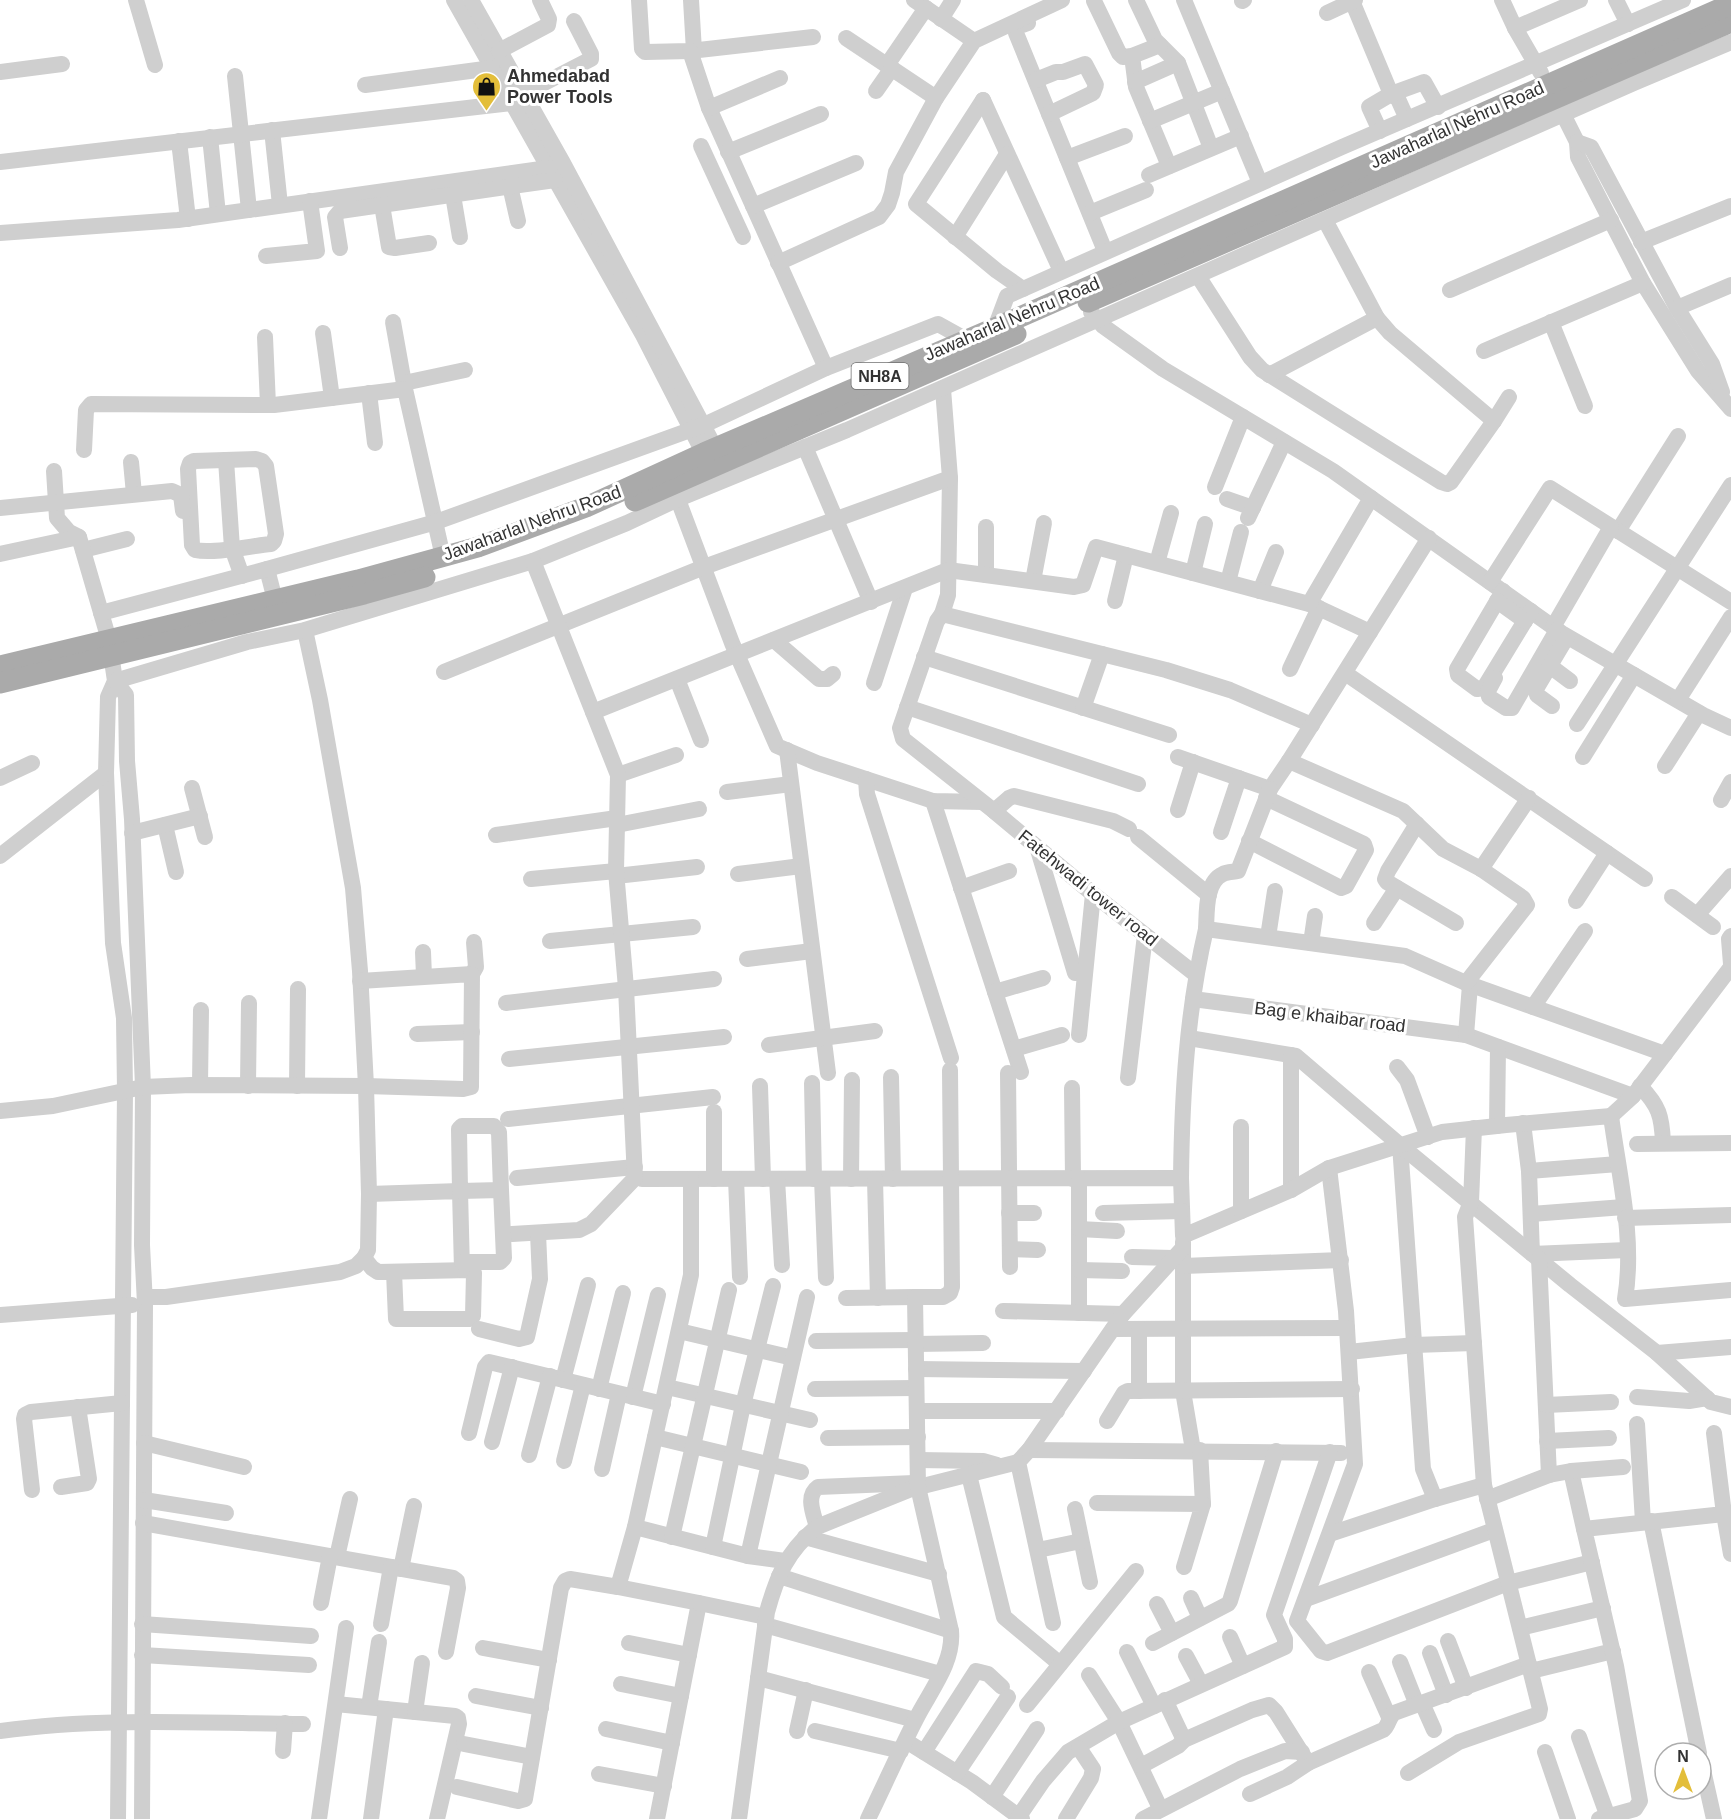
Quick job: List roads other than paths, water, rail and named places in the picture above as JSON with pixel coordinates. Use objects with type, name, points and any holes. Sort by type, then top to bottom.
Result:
[{"type":"main road","name":"Jawaharlal Nehru Road","points":[[0,666],[111,648],[364,594],[488,559],[592,519],[675,491],[717,465],[965,339],[1555,100],[1731,4]]},
{"type":"main road","name":"Jawaharlal Nehru Road","points":[[0,683],[275,600],[478,547],[586,507],[717,465],[1091,312],[1731,22]]},
{"type":"street","points":[[136,0],[155,65]]},
{"type":"street","points":[[454,0],[492,68],[563,163],[717,465],[805,447],[943,389],[1091,312],[1198,276],[1325,220],[1555,100],[1731,42]]},
{"type":"street","points":[[471,0],[499,51],[517,99],[551,174],[698,427]]},
{"type":"street","points":[[499,51],[548,25],[549,19],[540,0]]},
{"type":"street","points":[[639,0],[643,51],[692,51],[813,37]]},
{"type":"street","points":[[691,0],[692,51],[709,108],[826,369]]},
{"type":"street","points":[[941,19],[953,0]]},
{"type":"street","points":[[1136,0],[1151,34],[1178,63],[1211,148]]},
{"type":"street","points":[[1184,0],[1260,183]]},
{"type":"street","points":[[1327,13],[1353,0],[1391,94],[1398,99],[1407,119]]},
{"type":"street","points":[[1502,0],[1577,142],[1578,157],[1643,283],[1698,371],[1729,403]]},
{"type":"street","points":[[1515,28],[1580,0]]},
{"type":"street","points":[[1616,0],[1628,24]]},
{"type":"street","points":[[995,328],[1007,296],[1260,183],[1683,0]]},
{"type":"street","points":[[1094,1],[1123,57],[1132,56],[1160,45]]},
{"type":"street","points":[[876,91],[920,4],[974,42]]},
{"type":"street","points":[[778,263],[879,217],[888,205],[896,172],[936,98],[974,42],[1063,4]]},
{"type":"street","points":[[1063,4],[1016,28],[1016,33],[1105,251]]},
{"type":"street","points":[[0,162],[517,99],[591,59],[591,54],[574,21]]},
{"type":"street","points":[[846,38],[936,98]]},
{"type":"street","points":[[1132,56],[1135,82],[1169,166]]},
{"type":"street","points":[[1135,82],[1178,63]]},
{"type":"street","points":[[0,72],[62,64]]},
{"type":"street","points":[[1035,80],[1085,64],[1096,86],[1093,93],[1049,114]]},
{"type":"street","points":[[365,86],[492,68]]},
{"type":"street","points":[[235,76],[249,210]]},
{"type":"street","points":[[709,108],[780,78]]},
{"type":"street","points":[[1380,131],[1369,107],[1391,94],[1424,82],[1438,106]]},
{"type":"street","points":[[1150,121],[1222,91]]},
{"type":"street","points":[[1023,289],[997,271],[916,204],[983,100],[1061,271]]},
{"type":"street","points":[[729,152],[821,114]]},
{"type":"street","points":[[272,130],[280,205]]},
{"type":"street","points":[[1067,158],[1125,136]]},
{"type":"street","points":[[1090,213],[1148,182],[1169,166],[1240,136]]},
{"type":"street","points":[[210,138],[218,214]]},
{"type":"street","points":[[179,141],[189,219]]},
{"type":"street","points":[[1577,142],[1591,147],[1677,308],[1712,364],[1729,403]]},
{"type":"street","points":[[700,146],[743,237]]},
{"type":"street","points":[[955,237],[1007,154]]},
{"type":"street","points":[[753,206],[856,163]]},
{"type":"street","points":[[339,248],[335,217],[340,211],[510,186],[551,174]]},
{"type":"street","points":[[0,233],[189,219],[310,201],[551,174]]},
{"type":"street","points":[[510,186],[518,221]]},
{"type":"street","points":[[724,198],[745,189]]},
{"type":"street","points":[[453,195],[460,237]]},
{"type":"street","points":[[266,256],[317,251],[310,201]]},
{"type":"street","points":[[381,205],[396,239]]},
{"type":"street","points":[[381,205],[389,247],[429,243]]},
{"type":"street","points":[[378,244],[381,205]]},
{"type":"street","points":[[1641,242],[1731,206]]},
{"type":"street","points":[[1325,220],[1377,318],[1390,333],[1494,421]]},
{"type":"street","points":[[1450,290],[1611,220]]},
{"type":"street","points":[[1198,276],[1250,357],[1269,375],[1447,484],[1451,482],[1509,397]]},
{"type":"street","points":[[1484,351],[1643,283]]},
{"type":"street","points":[[1677,308],[1731,285]]},
{"type":"street","points":[[1091,312],[1103,326],[1163,369],[1333,471],[1429,538],[1529,617],[1699,713],[1731,728]]},
{"type":"street","points":[[1269,375],[1377,318]]},
{"type":"street","points":[[393,322],[443,557]]},
{"type":"street","points":[[1551,322],[1585,406]]},
{"type":"street","points":[[101,613],[267,570],[436,522],[698,427],[826,369],[939,324],[965,339]]},
{"type":"street","points":[[322,333],[332,398]]},
{"type":"street","points":[[265,337],[268,405]]},
{"type":"street","points":[[84,450],[86,410],[91,404],[268,405],[369,393],[465,370]]},
{"type":"street","points":[[943,389],[950,478],[948,595],[907,707],[1138,784]]},
{"type":"street","points":[[369,393],[375,443]]},
{"type":"street","points":[[1215,487],[1243,417]]},
{"type":"street","points":[[1529,617],[1488,691],[1489,697],[1506,708],[1512,708],[1557,633],[1614,529],[1678,436]]},
{"type":"street","points":[[1228,582],[1248,519],[1284,442]]},
{"type":"street","points":[[805,447],[871,602]]},
{"type":"street","points":[[256,459],[262,461],[266,466],[276,534],[274,541],[271,544],[232,548],[198,551],[192,545],[189,465],[194,461],[256,459]]},
{"type":"street","points":[[226,460],[232,548],[242,576]]},
{"type":"street","points":[[131,462],[134,494]]},
{"type":"street","points":[[54,471],[57,518],[81,544],[111,648],[115,681],[108,697],[106,772],[113,943],[124,1018],[125,1091],[118,1819]]},
{"type":"street","points":[[444,672],[704,567],[950,478]]},
{"type":"street","points":[[1577,724],[1731,485]]},
{"type":"street","points":[[1529,617],[1484,688],[1477,689],[1458,675],[1457,669],[1550,488],[1731,602]]},
{"type":"street","points":[[0,508],[177,491],[181,495],[184,527]]},
{"type":"street","points":[[115,681],[247,642],[305,630],[533,561],[627,523],[675,491],[738,655],[777,746],[817,763],[933,801],[988,806],[1014,796],[1113,821],[1134,833],[1209,895]]},
{"type":"street","points":[[1290,669],[1314,606],[1371,498]]},
{"type":"street","points":[[1227,499],[1248,519]]},
{"type":"street","points":[[1157,563],[1171,513]]},
{"type":"street","points":[[1033,581],[1044,523]]},
{"type":"street","points":[[1192,573],[1206,524]]},
{"type":"street","points":[[986,527],[986,575]]},
{"type":"street","points":[[1184,1567],[1203,1504],[1196,1450],[1183,1391],[1182,1107],[1195,974],[1206,929],[1209,895],[1216,879],[1223,874],[1238,871],[1268,793],[1429,538]]},
{"type":"street","points":[[0,554],[127,539]]},
{"type":"street","points":[[592,712],[948,570],[1074,587],[1083,585],[1096,548],[1314,606],[1371,632]]},
{"type":"street","points":[[1260,591],[1276,552]]},
{"type":"street","points":[[1115,601],[1126,555]]},
{"type":"street","points":[[512,1234],[579,1230],[591,1224],[638,1173],[616,874],[618,775],[533,561]]},
{"type":"street","points":[[267,570],[275,600]]},
{"type":"street","points":[[874,682],[905,588]]},
{"type":"street","points":[[942,614],[1166,670],[1230,690],[1312,725]]},
{"type":"street","points":[[1678,700],[1731,617]]},
{"type":"street","points":[[0,1315],[122,1306],[145,1300],[340,1272],[356,1266],[368,1250],[366,1086],[353,888],[320,700],[305,630]]},
{"type":"street","points":[[1552,706],[1536,692],[1550,666],[1557,633]]},
{"type":"street","points":[[774,640],[819,679],[827,679],[833,674]]},
{"type":"street","points":[[1083,708],[1102,654]]},
{"type":"street","points":[[924,657],[1169,735]]},
{"type":"street","points":[[1550,666],[1570,681]]},
{"type":"street","points":[[1345,673],[1646,879]]},
{"type":"street","points":[[1583,757],[1634,675]]},
{"type":"street","points":[[677,679],[701,740]]},
{"type":"street","points":[[115,681],[126,695],[127,761],[143,1087],[142,1245],[145,1300],[142,1819]]},
{"type":"street","name":"Fatehwadi tower road","points":[[907,707],[900,728],[903,739],[988,806],[1092,894],[1195,974]]},
{"type":"street","points":[[1665,766],[1699,713]]},
{"type":"street","points":[[787,750],[828,1073]]},
{"type":"street","points":[[618,775],[676,755]]},
{"type":"street","points":[[1178,810],[1185,760],[1239,778],[1364,844],[1366,850],[1346,886],[1341,888],[1249,841]]},
{"type":"street","points":[[1289,761],[1403,811],[1443,849],[1481,869],[1523,898],[1527,905],[1468,984],[1466,1035]]},
{"type":"street","points":[[0,778],[32,763]]},
{"type":"street","points":[[0,856],[106,772]]},
{"type":"street","points":[[1221,832],[1239,778]]},
{"type":"street","points":[[846,1298],[943,1297],[950,1293],[952,1287],[951,1064],[867,794],[866,779]]},
{"type":"street","points":[[1721,800],[1731,782]]},
{"type":"street","points":[[727,792],[791,784]]},
{"type":"street","points":[[192,788],[205,837]]},
{"type":"street","points":[[1481,869],[1529,798]]},
{"type":"street","points":[[933,801],[1014,1049],[1008,1179],[1010,1267]]},
{"type":"street","points":[[496,836],[617,822],[699,809]]},
{"type":"street","points":[[132,833],[200,816]]},
{"type":"street","points":[[1417,824],[1386,875],[1387,882],[1456,923]]},
{"type":"street","points":[[165,825],[176,872]]},
{"type":"street","points":[[1038,849],[1075,973]]},
{"type":"street","points":[[1576,901],[1607,853]]},
{"type":"street","points":[[738,874],[801,866]]},
{"type":"street","points":[[531,879],[697,867]]},
{"type":"street","points":[[961,888],[1009,872]]},
{"type":"street","points":[[1697,915],[1729,881]]},
{"type":"street","points":[[1374,923],[1397,888]]},
{"type":"street","points":[[1268,937],[1275,891]]},
{"type":"street","points":[[1014,1049],[1070,1035],[1092,894]]},
{"type":"street","points":[[1672,897],[1713,927]]},
{"type":"street","points":[[1311,943],[1315,916]]},
{"type":"street","points":[[550,941],[693,927]]},
{"type":"street","points":[[1206,929],[1405,956],[1468,984],[1665,1054]]},
{"type":"street","points":[[1533,1007],[1585,931]]},
{"type":"street","points":[[1128,1078],[1145,935]]},
{"type":"street","points":[[1053,1623],[1038,1550],[1024,1456],[1123,1314],[1181,1252],[1241,1211],[1291,1190],[1329,1168],[1400,1145],[1442,1132],[1611,1116],[1637,1091],[1731,965],[1729,939],[1731,936]]},
{"type":"street","points":[[0,1111],[53,1106],[143,1087],[366,1086],[470,1089],[472,1085],[472,974],[476,967],[474,942]]},
{"type":"street","points":[[747,959],[812,951]]},
{"type":"street","points":[[423,952],[424,976]]},
{"type":"street","points":[[360,981],[472,974]]},
{"type":"street","points":[[995,992],[1043,978]]},
{"type":"street","points":[[506,1003],[714,979]]},
{"type":"street","points":[[297,1086],[298,989]]},
{"type":"street","name":"Bag e khaibar road","points":[[1193,999],[1466,1035],[1637,1091]]},
{"type":"street","points":[[248,1086],[249,1003]]},
{"type":"street","points":[[200,1085],[201,1010]]},
{"type":"street","points":[[768,1045],[875,1030]]},
{"type":"street","points":[[417,1034],[472,1032]]},
{"type":"street","points":[[509,1059],[724,1037]]},
{"type":"street","points":[[1189,1038],[1296,1056],[1536,1257],[1657,1353],[1711,1402],[1731,1407]]},
{"type":"street","points":[[1497,1126],[1498,1047]]},
{"type":"street","points":[[1291,1055],[1291,1190]]},
{"type":"street","points":[[1397,1067],[1407,1080],[1428,1137]]},
{"type":"street","points":[[891,1077],[893,1179]]},
{"type":"street","points":[[851,1179],[852,1080]]},
{"type":"street","points":[[812,1083],[826,1278]]},
{"type":"street","points":[[760,1086],[782,1265]]},
{"type":"street","points":[[1072,1089],[1079,1229],[1079,1313]]},
{"type":"street","points":[[1637,1091],[1653,1100],[1660,1113],[1663,1143]]},
{"type":"street","points":[[508,1119],[632,1106],[714,1104],[714,1179]]},
{"type":"street","points":[[1611,1116],[1625,1213],[1627,1250],[1625,1299],[1621,1325]]},
{"type":"street","points":[[1523,1124],[1536,1257],[1549,1475]]},
{"type":"street","points":[[364,1258],[375,1271],[394,1272],[462,1266],[500,1262],[504,1258],[499,1132],[494,1126],[465,1126],[459,1129],[462,1266]]},
{"type":"street","points":[[1241,1126],[1241,1211]]},
{"type":"street","points":[[1408,1773],[1459,1743],[1539,1714],[1540,1709],[1485,1492],[1465,1217],[1471,1202],[1474,1128]]},
{"type":"street","points":[[1637,1144],[1731,1143]]},
{"type":"street","points":[[1400,1145],[1423,1469],[1435,1499]]},
{"type":"street","points":[[1529,1171],[1618,1164]]},
{"type":"street","points":[[1329,1168],[1347,1328],[1355,1464],[1297,1621],[1321,1651],[1327,1653],[1508,1583],[1592,1562]]},
{"type":"street","points":[[517,1178],[638,1173],[691,1179],[1181,1178]]},
{"type":"street","points":[[618,1587],[635,1527],[691,1275],[691,1179]]},
{"type":"street","points":[[736,1179],[740,1277]]},
{"type":"street","points":[[875,1179],[878,1298]]},
{"type":"street","points":[[369,1194],[501,1190]]},
{"type":"street","points":[[1103,1213],[1182,1211]]},
{"type":"street","points":[[1009,1213],[1034,1213]]},
{"type":"street","points":[[1532,1214],[1731,1215]]},
{"type":"street","points":[[1079,1229],[1117,1231]]},
{"type":"street","points":[[479,1329],[519,1339],[527,1337],[540,1279],[538,1233]]},
{"type":"street","points":[[1010,1249],[1038,1250]]},
{"type":"street","points":[[1536,1257],[1627,1250]]},
{"type":"street","points":[[1132,1257],[1181,1252],[1341,1260]]},
{"type":"street","points":[[394,1272],[396,1319],[470,1319],[473,1313],[474,1273],[462,1266]]},
{"type":"street","points":[[1079,1270],[1122,1271]]},
{"type":"street","points":[[529,1455],[588,1285]]},
{"type":"street","points":[[713,1547],[743,1405],[773,1286]]},
{"type":"street","points":[[672,1537],[729,1290]]},
{"type":"street","points":[[1625,1299],[1731,1290]]},
{"type":"street","points":[[564,1461],[623,1293]]},
{"type":"street","points":[[602,1469],[658,1295]]},
{"type":"street","points":[[748,1556],[807,1297]]},
{"type":"street","points":[[868,1819],[915,1720],[948,1660],[952,1644],[939,1574],[918,1485],[915,1297]]},
{"type":"street","points":[[1003,1311],[1123,1314]]},
{"type":"street","points":[[1113,1329],[1347,1328]]},
{"type":"street","points":[[1139,1329],[1139,1391]]},
{"type":"street","points":[[680,1331],[793,1358]]},
{"type":"street","points":[[816,1341],[983,1343]]},
{"type":"street","points":[[1349,1352],[1414,1345],[1474,1343]]},
{"type":"street","points":[[1657,1353],[1731,1347]]},
{"type":"street","points":[[469,1432],[486,1364],[492,1362],[663,1404]]},
{"type":"street","points":[[492,1442],[512,1367]]},
{"type":"street","points":[[916,1369],[1084,1371]]},
{"type":"street","points":[[667,1387],[810,1420]]},
{"type":"street","points":[[815,1389],[916,1388]]},
{"type":"street","points":[[1107,1421],[1124,1393],[1139,1391],[1352,1389]]},
{"type":"street","points":[[1638,1396],[1698,1401],[1707,1398]]},
{"type":"street","points":[[1546,1405],[1611,1402]]},
{"type":"street","points":[[32,1490],[25,1415],[31,1412],[122,1403]]},
{"type":"street","points":[[61,1487],[87,1483],[89,1479],[78,1407]]},
{"type":"street","points":[[918,1411],[1057,1411]]},
{"type":"street","points":[[1637,1425],[1647,1521],[1696,1741]]},
{"type":"street","points":[[1714,1433],[1728,1514],[1731,1554]]},
{"type":"street","points":[[655,1437],[801,1473]]},
{"type":"street","points":[[828,1438],[918,1437]]},
{"type":"street","points":[[1547,1441],[1609,1438]]},
{"type":"street","points":[[144,1443],[244,1467]]},
{"type":"street","points":[[811,1532],[812,1493],[818,1487],[918,1485],[1000,1467],[1024,1456],[1196,1450],[1354,1453]]},
{"type":"street","points":[[1153,1643],[1230,1601],[1276,1451]]},
{"type":"street","points":[[815,1731],[903,1746],[924,1752],[992,1797],[1019,1818],[1043,1781],[1068,1752],[1119,1722],[1285,1647],[1286,1644],[1274,1615],[1330,1452]]},
{"type":"street","points":[[918,1460],[983,1461],[1000,1467]]},
{"type":"street","points":[[1330,1534],[1435,1499],[1485,1492],[1571,1471],[1623,1467]]},
{"type":"street","points":[[1571,1471],[1613,1651],[1640,1801],[1635,1809],[1603,1818],[1579,1737]]},
{"type":"street","points":[[969,1475],[1004,1617],[1060,1664]]},
{"type":"street","points":[[739,1819],[765,1621],[772,1592],[782,1569],[811,1532],[918,1485]]},
{"type":"street","points":[[321,1603],[350,1499]]},
{"type":"street","points":[[144,1500],[226,1513]]},
{"type":"street","points":[[1097,1503],[1203,1504]]},
{"type":"street","points":[[381,1624],[414,1506]]},
{"type":"street","points":[[1075,1509],[1090,1582]]},
{"type":"street","points":[[1584,1528],[1728,1514]]},
{"type":"street","points":[[143,1523],[453,1578],[457,1581],[458,1588],[446,1652]]},
{"type":"street","points":[[635,1527],[748,1556],[951,1631]]},
{"type":"street","points":[[1305,1599],[1494,1530]]},
{"type":"street","points":[[811,1532],[939,1574]]},
{"type":"street","points":[[1038,1550],[1081,1541]]},
{"type":"street","points":[[1027,1705],[1136,1571]]},
{"type":"street","points":[[457,1787],[525,1800],[561,1588],[565,1581],[570,1579],[699,1604],[765,1621],[940,1674]]},
{"type":"street","points":[[1191,1598],[1200,1618]]},
{"type":"street","points":[[657,1819],[699,1604]]},
{"type":"street","points":[[1157,1604],[1172,1633]]},
{"type":"street","points":[[1520,1628],[1603,1608]]},
{"type":"street","points":[[142,1624],[311,1636]]},
{"type":"street","points":[[319,1819],[346,1628]]},
{"type":"street","points":[[1230,1637],[1243,1666]]},
{"type":"street","points":[[1448,1641],[1466,1688]]},
{"type":"street","points":[[369,1707],[379,1642]]},
{"type":"street","points":[[629,1643],[689,1655]]},
{"type":"street","points":[[483,1648],[549,1660]]},
{"type":"street","points":[[1250,1794],[1287,1777],[1305,1758],[1383,1730],[1389,1717],[1394,1713],[1530,1668],[1613,1651]]},
{"type":"street","points":[[1126,1652],[1184,1740]]},
{"type":"street","points":[[1430,1653],[1446,1695]]},
{"type":"street","points":[[142,1655],[309,1665]]},
{"type":"street","points":[[1186,1656],[1201,1684]]},
{"type":"street","points":[[1400,1662],[1434,1730]]},
{"type":"street","points":[[415,1712],[422,1663]]},
{"type":"street","points":[[924,1752],[976,1671],[987,1674],[1005,1692],[957,1773]]},
{"type":"street","points":[[1370,1672],[1389,1717]]},
{"type":"street","points":[[1089,1675],[1119,1722],[1160,1808]]},
{"type":"street","points":[[758,1678],[915,1720]]},
{"type":"street","points":[[621,1684],[681,1696]]},
{"type":"street","points":[[797,1731],[806,1690]]},
{"type":"street","points":[[476,1696],[541,1708]]},
{"type":"street","points":[[336,1704],[458,1718],[459,1724],[437,1819]]},
{"type":"street","points":[[1141,1766],[1178,1746],[1184,1740],[1252,1710],[1269,1705],[1276,1712],[1305,1758]]},
{"type":"street","points":[[371,1819],[386,1709]]},
{"type":"street","points":[[0,1731],[57,1724],[142,1721],[303,1724]]},
{"type":"street","points":[[283,1752],[285,1723]]},
{"type":"street","points":[[606,1729],[672,1743]]},
{"type":"street","points":[[992,1797],[1037,1730]]},
{"type":"street","points":[[464,1744],[532,1757]]},
{"type":"street","points":[[1066,1819],[1091,1778],[1093,1769],[1078,1748]]},
{"type":"street","points":[[1143,1819],[1160,1808],[1240,1768],[1285,1752],[1305,1758]]},
{"type":"street","points":[[1545,1752],[1568,1819]]},
{"type":"street","points":[[599,1774],[664,1786]]},
{"type":"street","points":[[1710,1801],[1714,1819]]},
{"type":"place","name":"Ahmedabad Power Tools","points":[[486,112]]}]
